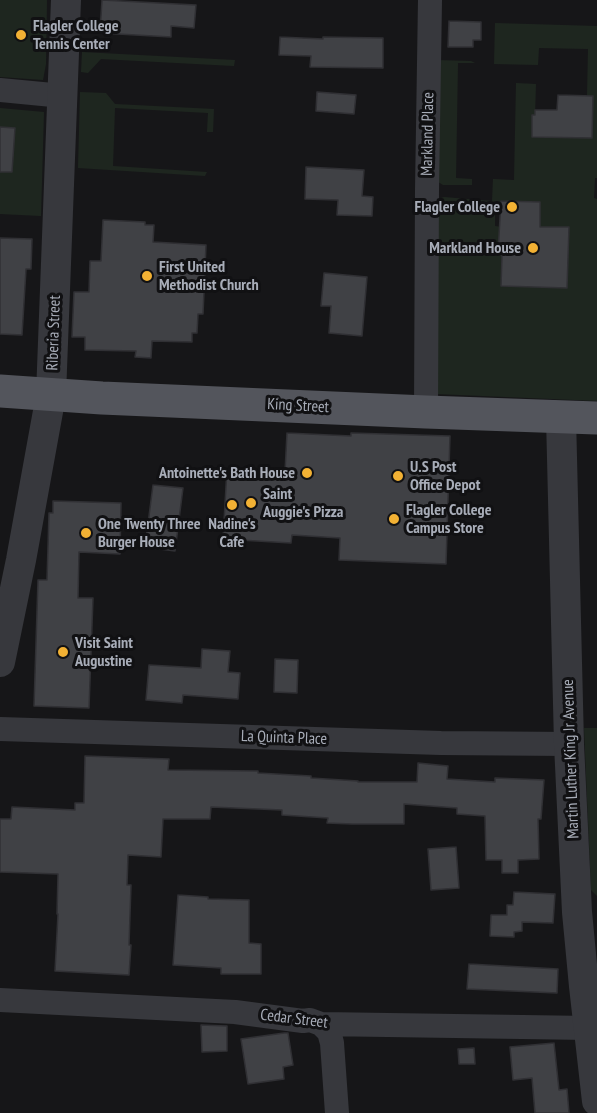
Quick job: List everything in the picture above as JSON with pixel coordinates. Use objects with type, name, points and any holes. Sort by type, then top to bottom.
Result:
[{"type":"main road","name":"King Street","points":[[0,391],[597,418]]},
{"type":"street","name":"Riberia Street","points":[[1,654],[21,560],[51,395],[66,0]]},
{"type":"street","name":"Markland Place","points":[[426,412],[426,213],[430,0]]},
{"type":"street","points":[[0,90],[63,96]]},
{"type":"street","name":"Martin Luther King Jr Avenue","points":[[561,417],[569,744],[587,911],[589,1028],[597,1101]]},
{"type":"street","name":"La Quinta Place","points":[[0,729],[441,743],[569,744]]},
{"type":"street","name":"Cedar Street","points":[[0,1000],[235,1012],[310,1020],[321,1024],[589,1028]]},
{"type":"street","points":[[321,1024],[329,1032],[332,1043],[337,1113]]},
{"type":"shaded area","name":"Flagler College Tennis Center","points":[[0,0],[47,0],[46,64],[43,80],[0,77]]},
{"type":"shaded area","points":[[495,23],[597,26],[597,178],[595,178],[594,198],[597,199],[597,401],[436,394],[435,200],[444,197],[492,201],[493,179],[514,180],[516,83],[536,84],[532,137],[592,138],[593,96],[587,96],[588,49],[539,48],[538,65],[494,64]],"holes":[[[501,201],[540,202],[540,227],[569,228],[567,288],[501,286],[502,256],[498,253],[502,227],[495,226],[495,214],[500,213]]]},
{"type":"shaded area","points":[[82,52],[235,60],[234,66],[101,59],[88,73],[81,72]]},
{"type":"shaded area","points":[[436,60],[475,63],[458,63],[456,178],[472,179],[472,185],[443,185],[435,180]]},
{"type":"shaded area","points":[[80,92],[106,93],[115,104],[214,109],[213,132],[207,132],[208,113],[115,108],[113,166],[207,172],[205,176],[78,168]]},
{"type":"shaded area","points":[[0,108],[44,112],[41,216],[0,214]]},
{"type":"shaded area","points":[[584,728],[597,728],[597,896],[591,890]]},
{"type":"building","points":[[102,0],[196,5],[194,28],[171,26],[171,37],[100,33]]},
{"type":"building","points":[[449,21],[481,22],[481,40],[473,40],[473,47],[448,47]]},
{"type":"building","points":[[280,37],[383,38],[383,68],[310,67],[311,56],[279,55]]},
{"type":"building","points":[[317,92],[356,95],[354,114],[316,111]]},
{"type":"building","points":[[558,95],[593,96],[592,138],[532,137],[532,115],[535,115],[535,110],[557,110]]},
{"type":"building","points":[[0,127],[15,128],[12,172],[0,172]]},
{"type":"building","points":[[306,167],[364,170],[362,196],[373,197],[372,216],[337,215],[338,200],[305,199]]},
{"type":"building","name":"Markland House","points":[[501,201],[540,202],[540,227],[569,227],[567,288],[501,286],[502,256],[498,253]]},
{"type":"building","name":"First United Methodist Church","points":[[103,220],[145,222],[145,225],[154,225],[153,242],[206,245],[203,314],[198,314],[197,333],[192,333],[192,342],[152,341],[151,358],[135,357],[136,351],[85,350],[85,337],[72,337],[74,292],[89,292],[90,261],[101,261]]},
{"type":"building","points":[[0,238],[32,239],[31,269],[26,269],[22,335],[0,334]]},
{"type":"building","points":[[324,273],[367,277],[362,336],[329,333],[331,306],[321,306]]},
{"type":"building","points":[[287,433],[351,436],[351,433],[450,436],[446,564],[339,560],[340,538],[292,535],[291,543],[223,539],[227,469],[285,472]]},
{"type":"building","points":[[153,485],[183,488],[175,551],[145,547]]},
{"type":"building","points":[[53,501],[121,503],[120,554],[79,552],[78,598],[93,598],[89,708],[34,706],[38,580],[47,580],[49,513],[53,513]]},
{"type":"building","points":[[202,649],[230,651],[228,672],[240,673],[238,699],[183,695],[182,703],[146,700],[149,665],[201,668]]},
{"type":"building","points":[[275,659],[298,660],[297,693],[274,692]]},
{"type":"building","points":[[85,756],[169,759],[168,770],[258,771],[258,773],[358,782],[417,782],[418,763],[448,766],[447,779],[495,782],[495,778],[544,780],[541,819],[538,819],[539,859],[518,860],[518,873],[502,873],[502,860],[486,860],[485,816],[457,814],[457,808],[404,804],[404,824],[352,824],[327,823],[328,818],[282,815],[282,810],[211,807],[210,819],[163,819],[161,857],[128,855],[127,885],[131,885],[129,975],[55,971],[58,874],[0,872],[0,819],[11,819],[12,807],[75,810],[75,803],[84,803]]},
{"type":"building","points":[[456,847],[459,888],[431,890],[428,849]]},
{"type":"building","points":[[514,892],[555,894],[553,923],[522,922],[522,931],[514,932],[514,937],[490,936],[491,915],[507,915],[507,905],[513,905]]},
{"type":"building","points":[[178,895],[208,897],[208,899],[249,900],[249,943],[261,944],[261,974],[221,974],[221,968],[173,965]]},
{"type":"building","points":[[469,964],[558,969],[557,993],[467,989]]},
{"type":"building","points":[[201,1025],[227,1026],[227,1051],[202,1052]]},
{"type":"building","points":[[288,1033],[293,1065],[283,1067],[284,1079],[248,1084],[241,1039]]},
{"type":"building","points":[[554,1043],[559,1090],[567,1089],[569,1113],[535,1113],[532,1078],[513,1080],[510,1047]]},
{"type":"building","points":[[474,1048],[475,1064],[459,1064],[458,1049]]},
{"type":"place","name":"Flagler College Tennis Center","points":[[21,35]]},
{"type":"place","name":"Flagler College","points":[[512,207]]},
{"type":"place","name":"Markland House","points":[[533,248]]},
{"type":"place","name":"First United Methodist Church","points":[[147,276]]},
{"type":"place","name":"Antoinette's Bath House","points":[[307,473]]},
{"type":"place","name":"U.S Post Office Depot","points":[[398,476]]},
{"type":"place","name":"Saint Auggie's Pizza","points":[[251,503]]},
{"type":"place","name":"Nadine's Cafe","points":[[232,505]]},
{"type":"place","name":"Flagler College Campus Store","points":[[394,519]]},
{"type":"place","name":"One Twenty Three Burger House","points":[[86,533]]},
{"type":"place","name":"Visit Saint Augustine","points":[[63,652]]}]
